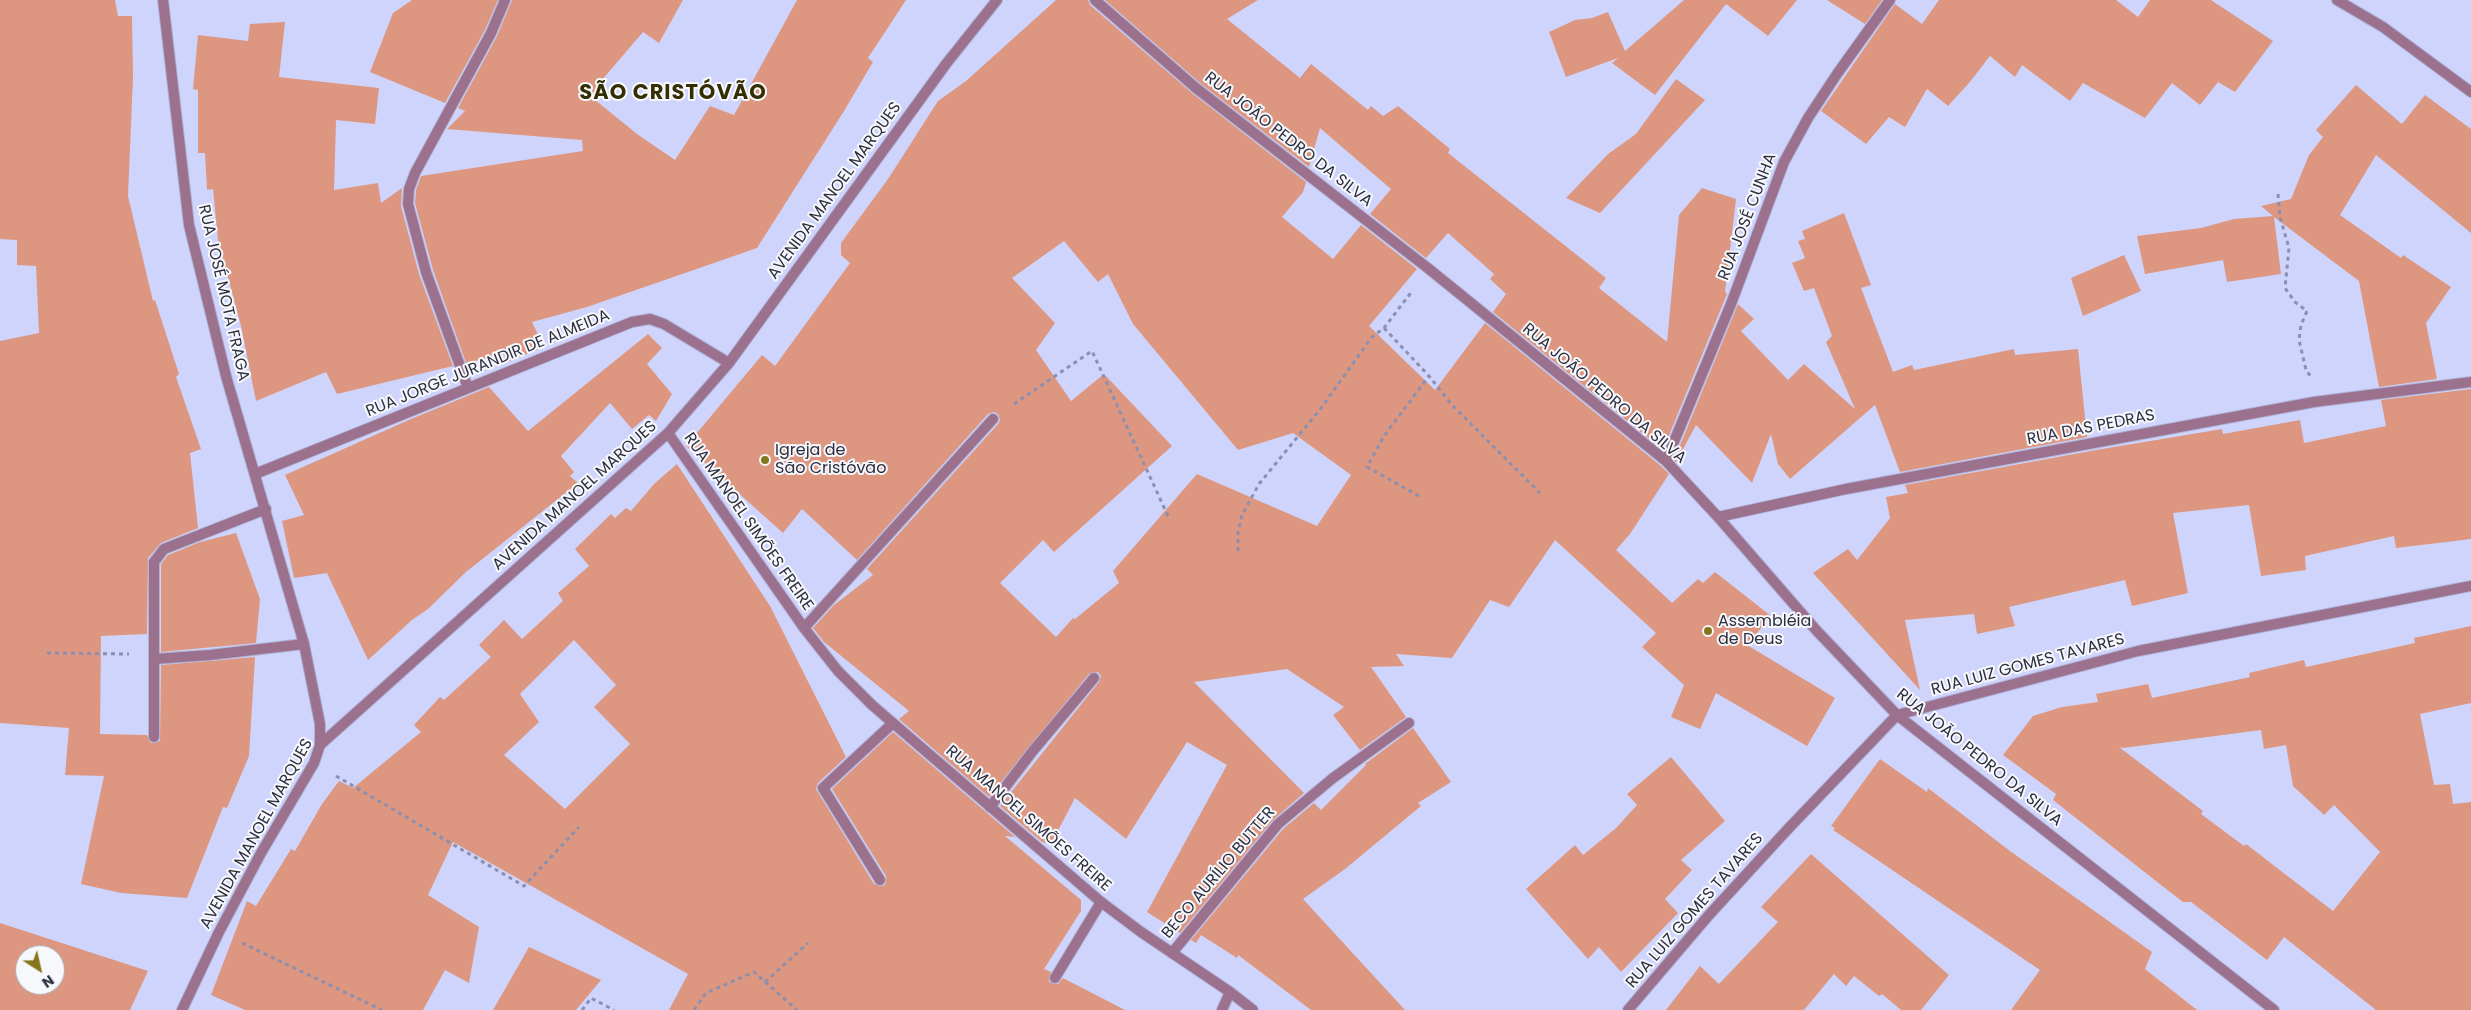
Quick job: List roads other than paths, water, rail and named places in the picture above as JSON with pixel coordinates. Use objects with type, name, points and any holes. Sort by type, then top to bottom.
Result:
[{"type":"street","name":"RUA JOSÉ MOTA FRAGA","points":[[163,0],[189,225],[226,376],[304,644]]},
{"type":"street","points":[[468,388],[426,272],[408,204],[409,189],[415,173],[491,33],[505,0]]},
{"type":"street","name":"RUA JOÃO PEDRO DA SILVA","points":[[1095,0],[1196,88],[1429,269],[1666,461],[1718,517],[1817,631],[1897,716],[2274,1010]]},
{"type":"street","name":"RUA JOSÉ CUNHA","points":[[1666,461],[1731,304],[1784,162],[1808,118],[1890,0]]},
{"type":"street","points":[[2337,0],[2383,27],[2471,92]]},
{"type":"street","name":"AVENIDA MANOEL MARQUES","points":[[182,1010],[219,932],[261,853],[314,763],[320,745],[668,433],[729,363],[946,64],[994,1]]},
{"type":"street","name":"RUA JORGE JURANDIR DE ALMEIDA","points":[[256,474],[632,322],[650,319],[664,324],[729,363]]},
{"type":"street","name":"RUA DAS PEDRAS","points":[[1718,517],[1846,489],[2314,402],[2471,382]]},
{"type":"street","name":"RUA MANOEL SIMÕES FREIRE","points":[[804,628],[993,419]]},
{"type":"street","name":"RUA MANOEL SIMÕES FREIRE","points":[[668,433],[804,628],[838,671],[893,723],[1101,902],[1253,1010]]},
{"type":"street","points":[[154,737],[154,562],[158,554],[164,550],[266,509]]},
{"type":"street","name":"RUA LUIZ GOMES TAVARES","points":[[1628,1010],[1728,893],[1897,716],[2138,651],[2471,586]]},
{"type":"street","points":[[155,656],[210,655],[304,644],[320,724],[320,745]]},
{"type":"street","points":[[990,807],[1032,752],[1094,678]]},
{"type":"street","points":[[880,880],[822,788],[893,723]]},
{"type":"street","name":"BECO AURÍLIO BUTTER","points":[[1172,953],[1278,824],[1333,778],[1409,723]]},
{"type":"street","points":[[1055,978],[1101,902]]},
{"type":"street","points":[[1222,1010],[1230,992]]},
{"type":"place","name":"Igreja de São Cristóvão","points":[[765,460]]},
{"type":"place","name":"Assembléia de Deus","points":[[1708,631]]},
{"type":"district","name":"SÃO CRISTÓVÃO","points":[[673,94]]}]
